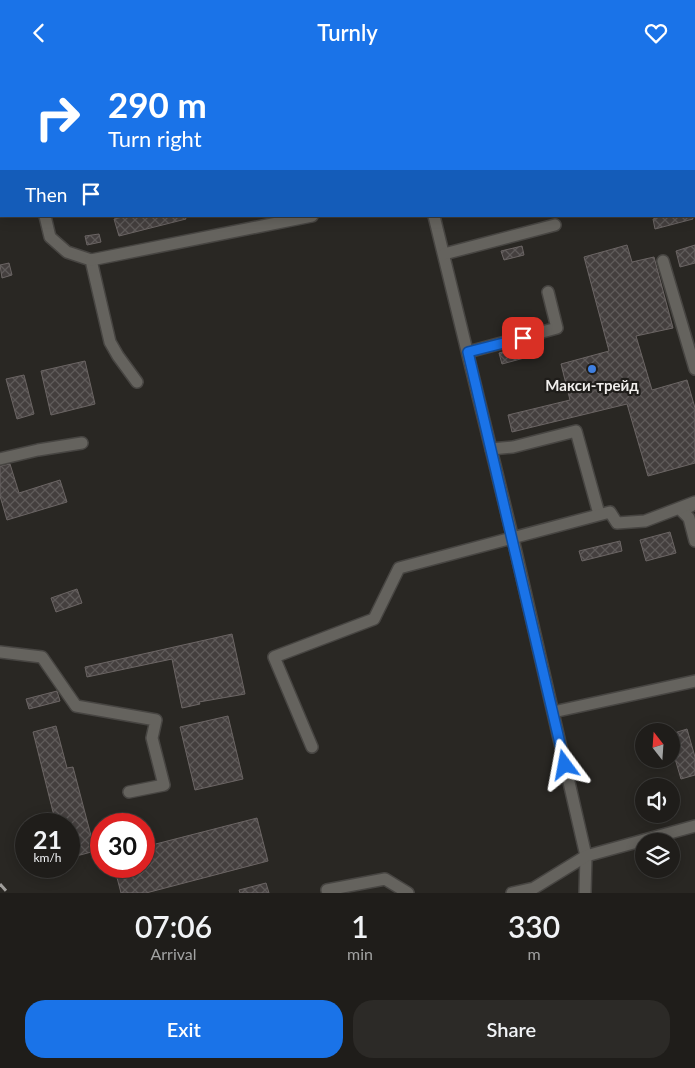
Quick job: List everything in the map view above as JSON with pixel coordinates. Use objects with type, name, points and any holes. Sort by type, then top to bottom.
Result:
[{"type":"street","points":[[45,217],[50,237],[67,252],[92,260],[307,217]]},
{"type":"street","points":[[434,217],[513,539],[586,856],[585,893]]},
{"type":"street","points":[[444,254],[555,225]]},
{"type":"street","points":[[92,260],[110,342],[137,382]]},
{"type":"street","points":[[663,261],[695,369]]},
{"type":"street","points":[[468,352],[558,328],[548,291]]},
{"type":"street","points":[[491,449],[513,447],[576,431],[600,514]]},
{"type":"street","points":[[0,459],[38,450],[82,443]]},
{"type":"street","points":[[312,747],[274,657],[374,619],[400,568],[600,514],[610,512],[618,523],[645,521],[695,503]]},
{"type":"street","points":[[695,503],[682,511],[689,518],[695,541]]},
{"type":"street","points":[[0,652],[42,657],[76,706],[156,720],[152,738],[164,785],[129,792]]},
{"type":"street","points":[[553,712],[695,681]]},
{"type":"street","points":[[512,893],[534,888],[586,856],[695,826]]},
{"type":"street","points":[[328,893],[327,890],[385,879],[408,893]]},
{"type":"building","points":[[123,217],[185,217],[186,219],[119,236],[114,219]]},
{"type":"building","points":[[660,217],[692,217],[693,219],[655,229],[653,219]]},
{"type":"building","points":[[99,234],[101,242],[87,245],[85,236]]},
{"type":"building","points":[[627,245],[632,262],[654,257],[673,328],[636,336],[652,390],[687,380],[695,408],[695,463],[648,476],[627,404],[512,432],[508,415],[570,400],[561,364],[609,351],[584,257]]},
{"type":"building","points":[[695,245],[695,263],[680,267],[676,251]]},
{"type":"building","points":[[522,246],[524,255],[504,260],[501,251]]},
{"type":"building","points":[[9,263],[12,275],[2,278],[0,265]]},
{"type":"building","points":[[526,346],[528,357],[502,364],[499,353]]},
{"type":"building","points":[[85,361],[95,404],[51,415],[41,371]]},
{"type":"building","points":[[24,375],[34,414],[17,419],[6,379]]},
{"type":"building","points":[[10,464],[19,493],[60,480],[67,502],[7,520],[0,496],[0,466]]},
{"type":"building","points":[[670,532],[676,553],[646,561],[640,540]]},
{"type":"building","points":[[620,541],[622,551],[582,561],[579,551]]},
{"type":"building","points":[[77,589],[82,603],[56,612],[51,598]]},
{"type":"building","points":[[232,634],[245,694],[199,702],[200,704],[182,708],[172,659],[87,677],[85,667]]},
{"type":"building","points":[[57,691],[60,701],[29,709],[26,699]]},
{"type":"building","points":[[228,716],[243,779],[195,790],[180,727]]},
{"type":"building","points":[[56,726],[67,768],[73,767],[90,832],[90,852],[80,855],[80,813],[53,813],[33,732]]},
{"type":"building","points":[[687,729],[695,757],[695,775],[681,779],[678,768],[680,768],[680,731]]},
{"type":"building","points":[[257,818],[268,861],[146,893],[121,893],[117,878],[155,878],[155,844]]},
{"type":"building","points":[[266,883],[269,893],[240,893],[239,890]]},
{"type":"railway","points":[[0,884],[8,893]]},
{"type":"place","name":"Макси-трейд","points":[[592,369]]},
{"type":"route","points":[[523,338],[468,352],[565,765]]}]
